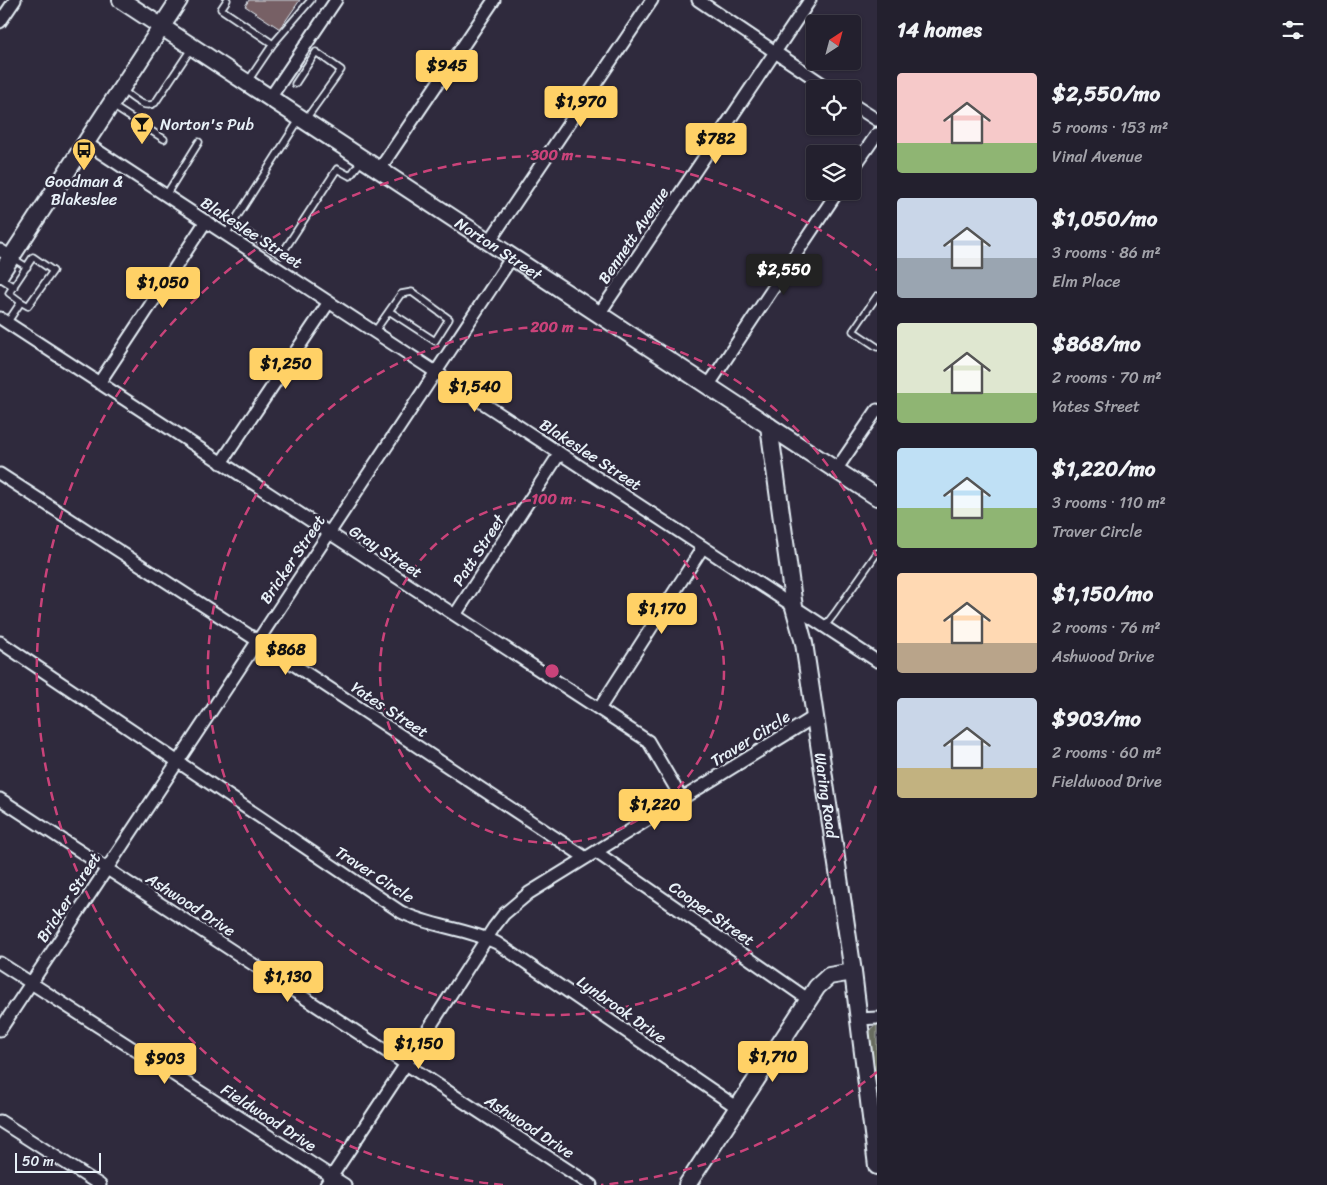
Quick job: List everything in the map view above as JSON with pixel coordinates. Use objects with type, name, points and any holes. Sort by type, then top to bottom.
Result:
[{"type":"main road","points":[[0,274],[6,254],[86,143],[179,0]]},
{"type":"main road","name":"Norton Street","points":[[125,1],[192,47],[877,497]]},
{"type":"main road","name":"Waring Road","points":[[769,426],[794,606],[804,643],[853,972],[877,1166]]},
{"type":"main road","points":[[687,1185],[817,987],[829,976],[853,972]]},
{"type":"street","points":[[0,22],[15,0]]},
{"type":"street","points":[[270,98],[336,0]]},
{"type":"street","points":[[379,170],[494,0]]},
{"type":"street","points":[[489,242],[652,0]]},
{"type":"street","points":[[698,0],[817,80]]},
{"type":"street","name":"Bennett Avenue","points":[[599,314],[810,0]]},
{"type":"street","points":[[861,110],[877,120]]},
{"type":"street","points":[[861,157],[877,134]]},
{"type":"street","name":"Blakeslee Street","points":[[86,143],[877,661]]},
{"type":"street","points":[[708,386],[832,200]]},
{"type":"street","points":[[99,383],[206,221]]},
{"type":"street","name":"Bricker Street","points":[[0,1030],[512,257]]},
{"type":"street","points":[[221,463],[329,302]]},
{"type":"street","name":"Gray Street","points":[[4,320],[328,534],[648,741],[682,799]]},
{"type":"street","points":[[836,470],[877,410]]},
{"type":"street","name":"Patt Street","points":[[455,615],[560,453]]},
{"type":"street","name":"Yates Street","points":[[0,474],[591,855]]},
{"type":"street","points":[[599,709],[703,547]]},
{"type":"street","name":"Traver Circle","points":[[0,642],[401,912],[433,924],[487,938],[504,914],[529,892],[814,718]]},
{"type":"street","name":"Ashwood Drive","points":[[0,799],[591,1185]]},
{"type":"street","name":"Cooper Street","points":[[591,855],[809,1000]]},
{"type":"street","points":[[329,1181],[487,938]]},
{"type":"street","name":"Lynbrook Drive","points":[[487,938],[506,949],[738,1108]]},
{"type":"street","name":"Fieldwood Drive","points":[[0,963],[329,1181],[345,1185]]},
{"type":"street","points":[[859,1020],[877,1018]]},
{"type":"street","points":[[0,1121],[100,1185]]},
{"type":"lane","points":[[227,0],[221,9],[273,44]]},
{"type":"lane","points":[[247,83],[273,44],[311,0]]},
{"type":"lane","points":[[226,234],[303,120],[341,70],[306,45]]},
{"type":"lane","points":[[122,90],[144,105],[150,106],[155,103],[192,47]]},
{"type":"lane","points":[[294,84],[316,52]]},
{"type":"lane","points":[[111,105],[164,140]]},
{"type":"lane","points":[[166,195],[199,142]]},
{"type":"lane","points":[[233,223],[282,255],[337,169],[350,176],[363,159]]},
{"type":"lane","points":[[6,254],[27,269]]},
{"type":"lane","points":[[33,258],[53,271],[42,281],[28,306],[9,293],[20,282],[27,269],[33,258]]},
{"type":"lane","points":[[0,278],[14,286]]},
{"type":"lane","points":[[374,332],[400,294],[412,292],[449,319],[434,341],[389,311]]},
{"type":"lane","points":[[877,296],[853,331],[877,347]]},
{"type":"lane","points":[[4,320],[21,302]]},
{"type":"lane","points":[[825,626],[877,553]]},
{"type":"green space","points":[[877,1025],[877,1091],[869,1035],[871,1028]]},
{"type":"building","points":[[249,0],[300,0],[280,29],[245,6]]},
{"type":"place","name":"Norton's Pub","points":[[142,145]]},
{"type":"place","name":"Goodman & Blakeslee","points":[[84,171]]}]
